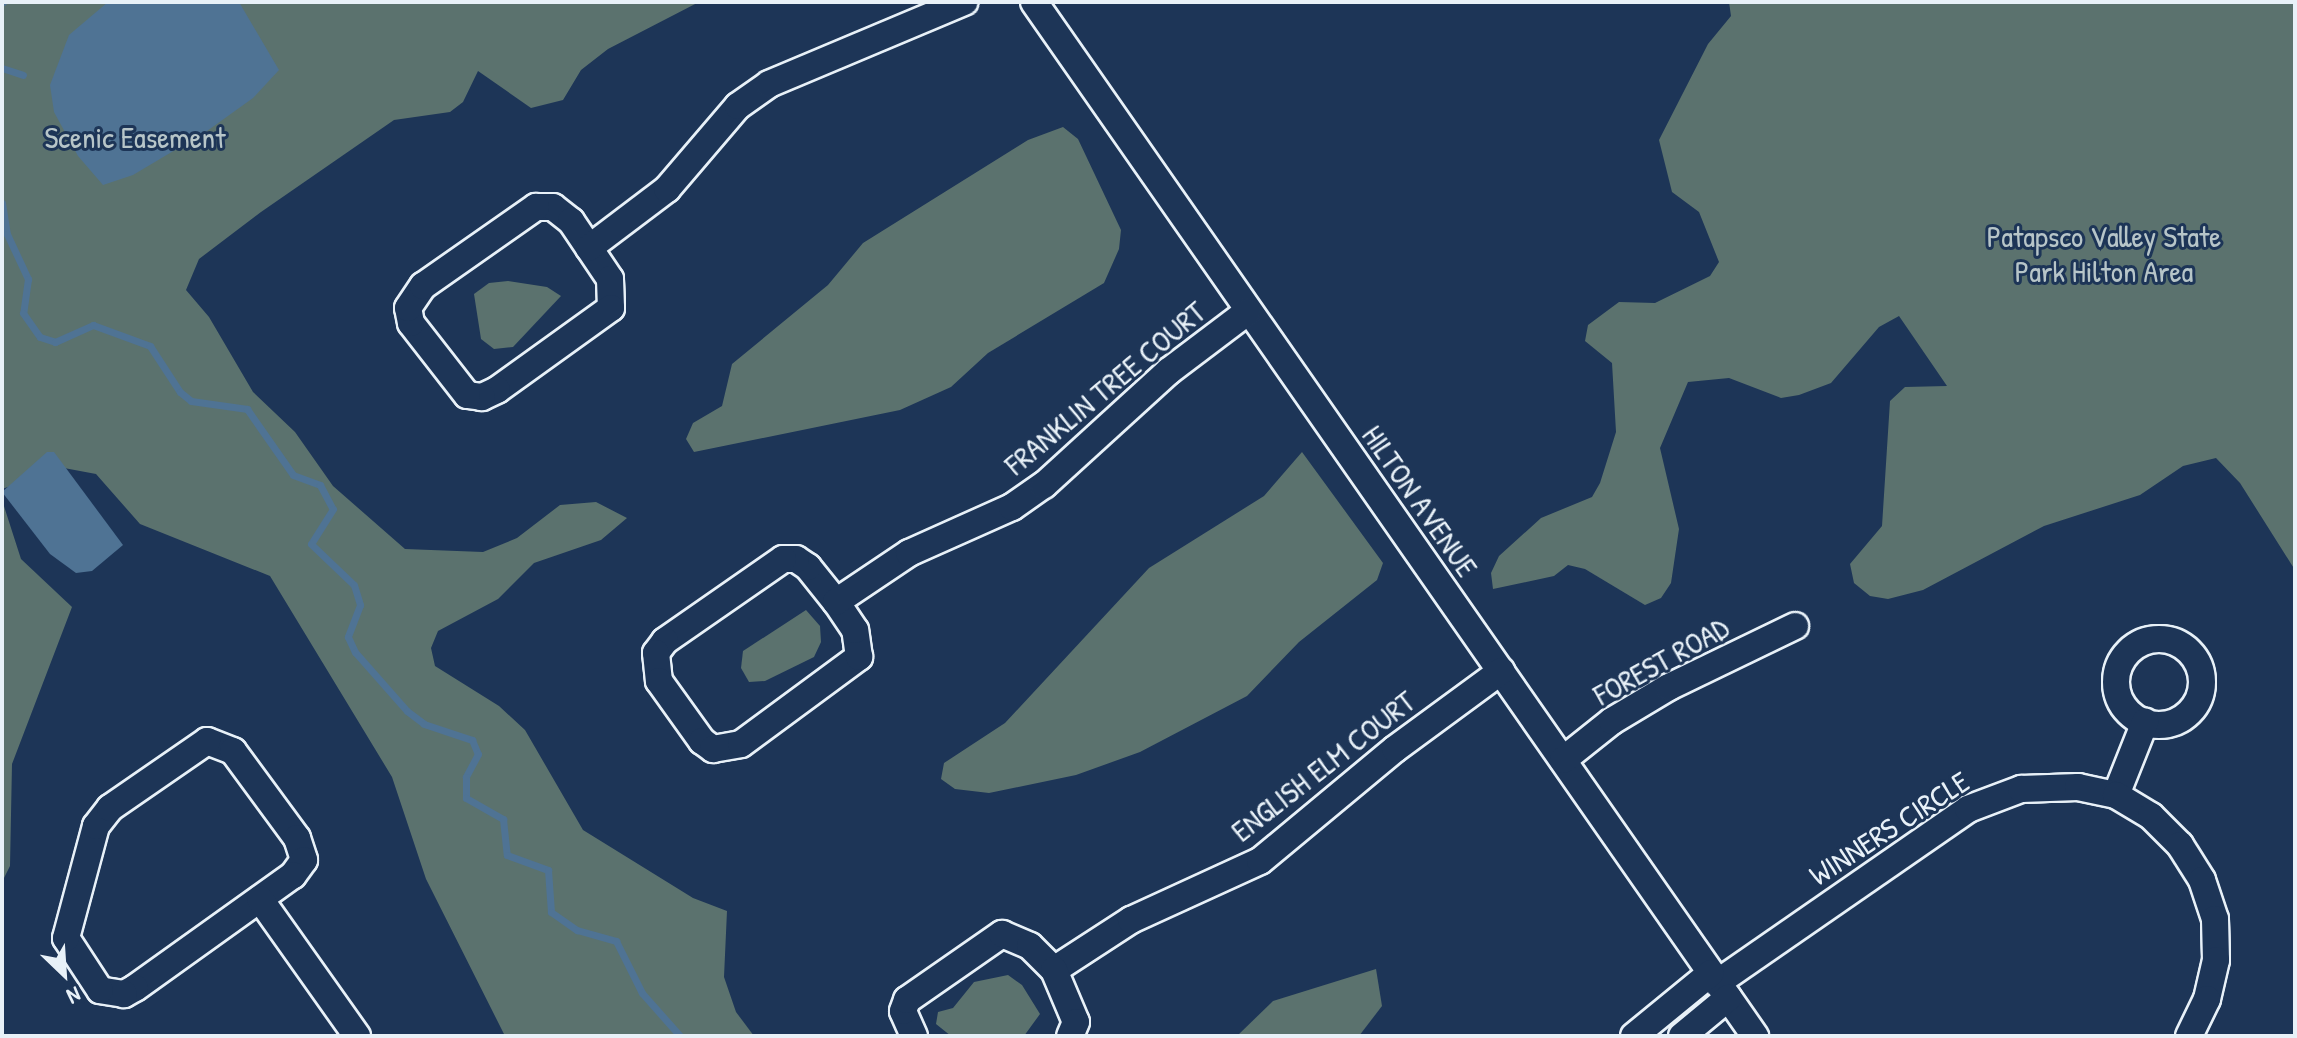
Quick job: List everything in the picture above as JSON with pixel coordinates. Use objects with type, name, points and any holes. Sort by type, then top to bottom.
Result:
[{"type":"street","points":[[589,248],[667,189],[738,106],[769,84],[964,2]]},
{"type":"street","name":"HILTON AVENUE","points":[[1034,2],[1247,312],[1755,1036]]},
{"type":"street","points":[[536,207],[553,207],[571,221],[589,248],[610,279],[611,308],[482,397],[455,386],[411,323],[408,308],[423,286],[536,207]]},
{"type":"street","name":"FRANKLIN TREE COURT","points":[[836,602],[909,553],[1012,507],[1044,485],[1169,371],[1247,312]]},
{"type":"street","points":[[783,559],[796,559],[808,567],[836,602],[855,630],[859,657],[741,744],[713,749],[702,741],[659,681],[656,653],[665,641],[783,559]]},
{"type":"street","name":"FOREST ROAD","points":[[1563,760],[1612,721],[1669,687],[1795,626]]},
{"type":"street","name":"ENGLISH ELM COURT","points":[[1054,970],[1131,920],[1260,861],[1501,671]]},
{"type":"street","points":[[2116,795],[2145,722]]},
{"type":"street","points":[[207,741],[233,751],[302,845],[301,866],[260,899],[124,994],[100,990],[67,943],[101,816],[207,741]]},
{"type":"street","name":"WINNERS CIRCLE","points":[[1719,985],[1985,800],[2050,786],[2116,795],[2167,830],[2192,862],[2210,899],[2216,960],[2207,999],[2189,1036]]},
{"type":"street","points":[[260,899],[357,1036]]},
{"type":"street","points":[[914,1036],[903,1011],[907,1000],[987,941],[1014,935],[1054,970],[1076,1022],[1070,1036]]},
{"type":"street","points":[[1634,1036],[1719,985]]},
{"type":"street","points":[[1682,1036],[1719,985]]},
{"type":"green space","name":"Scenic Easement","points":[[2,2],[699,2],[608,49],[581,70],[563,100],[531,108],[478,71],[463,102],[450,112],[394,120],[261,212],[199,259],[186,290],[209,317],[253,392],[295,432],[333,486],[405,549],[483,552],[517,538],[560,505],[596,502],[627,518],[601,540],[534,563],[498,599],[438,631],[431,648],[435,666],[499,706],[525,730],[583,830],[693,898],[727,911],[724,977],[736,1012],[754,1036],[505,1036],[426,879],[392,777],[270,576],[140,524],[96,474],[64,468],[2,489]]},
{"type":"green space","name":"Patapsco Valley State Park Hilton Area","points":[[1729,2],[2295,2],[2295,570],[2240,483],[2216,458],[2183,466],[2140,495],[2044,526],[1923,590],[1888,599],[1870,596],[1854,583],[1850,564],[1882,526],[1890,401],[1905,387],[1947,386],[1899,316],[1879,327],[1831,383],[1799,395],[1781,398],[1729,378],[1688,382],[1660,448],[1679,529],[1671,583],[1661,598],[1645,605],[1585,569],[1568,565],[1554,576],[1493,589],[1491,573],[1499,556],[1541,518],[1592,497],[1600,483],[1616,432],[1612,363],[1585,341],[1588,325],[1619,302],[1655,303],[1710,276],[1719,262],[1699,212],[1672,192],[1659,140],[1708,44],[1731,16]]},
{"type":"green space","points":[[1063,127],[1078,139],[1121,230],[1119,249],[1104,283],[988,353],[951,387],[900,410],[694,452],[686,439],[693,423],[722,406],[732,364],[828,285],[863,243],[1028,140]]},
{"type":"green space","points":[[508,281],[547,287],[561,296],[513,347],[494,349],[481,339],[474,294],[489,283]]},
{"type":"green space","points":[[1302,452],[1383,563],[1377,580],[1299,642],[1247,696],[1140,752],[1076,775],[989,793],[955,789],[941,779],[944,763],[1005,723],[1149,568],[1264,496]]},
{"type":"green space","points":[[2,500],[21,559],[72,607],[12,764],[10,866],[2,882]]},
{"type":"green space","points":[[806,610],[820,626],[821,642],[814,657],[765,681],[749,682],[741,668],[743,651]]},
{"type":"green space","points":[[1376,969],[1382,1006],[1359,1036],[1237,1036],[1273,1001]]},
{"type":"green space","points":[[1008,975],[1022,985],[1040,1014],[1024,1036],[951,1036],[936,1024],[938,1012],[953,1008],[974,982]]},
{"type":"water","points":[[108,2],[239,2],[279,70],[253,98],[207,131],[133,175],[103,185],[78,156],[54,112],[50,85],[69,35]]},
{"type":"water","points":[[47,452],[54,452],[123,545],[92,571],[76,573],[50,554],[2,492]]},
{"type":"waterway","points":[[2,68],[23,75]]},
{"type":"waterway","points":[[2,203],[7,234],[28,279],[23,313],[40,337],[55,342],[93,325],[150,346],[180,392],[191,401],[247,409],[293,475],[320,485],[333,509],[311,544],[354,585],[360,605],[348,637],[355,652],[407,711],[424,724],[472,740],[478,754],[466,777],[466,798],[503,819],[507,855],[548,870],[551,912],[577,930],[616,941],[642,993],[680,1036]]}]
